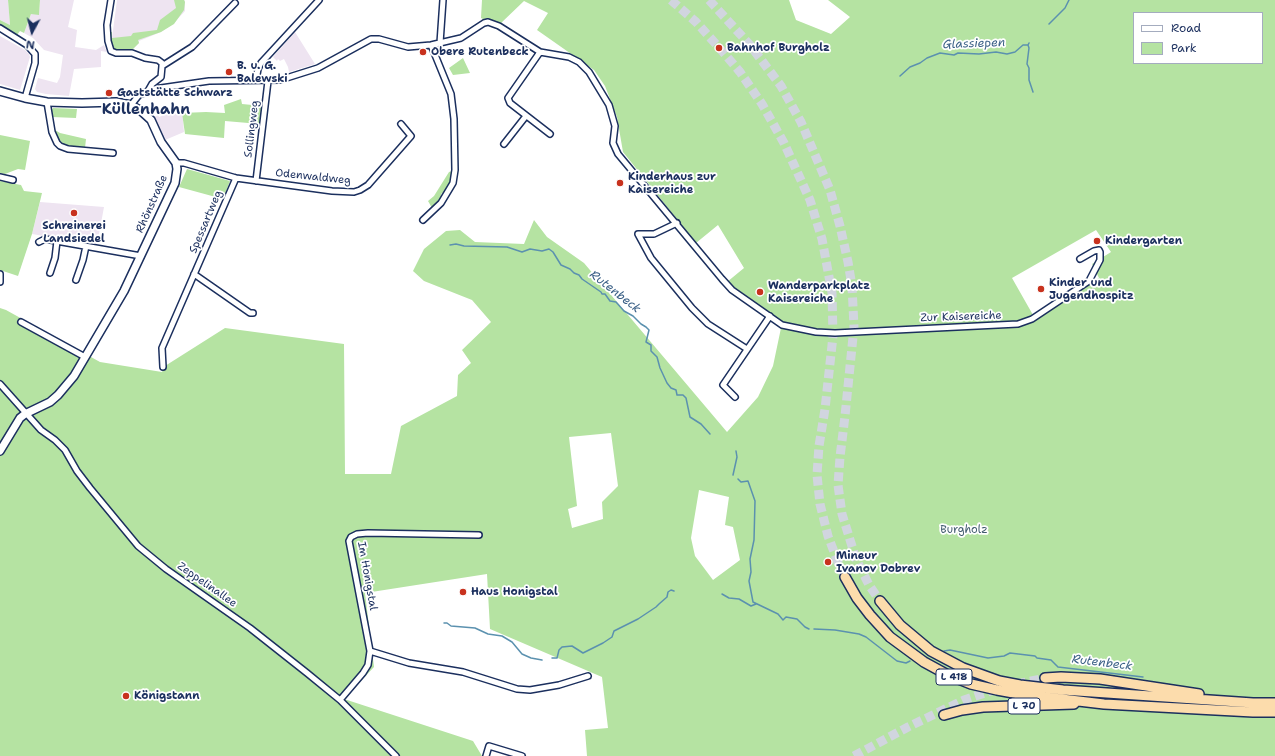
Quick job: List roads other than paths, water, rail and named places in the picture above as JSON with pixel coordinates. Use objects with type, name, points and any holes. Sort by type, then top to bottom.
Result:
[{"type":"highway","name":"L 418","points":[[845,577],[857,598],[890,637],[914,655],[946,674],[971,684],[997,690],[1104,704],[1275,712]]},
{"type":"highway","name":"L 418","points":[[880,601],[900,625],[931,651],[963,668],[990,678],[1020,685],[1063,690],[1254,703],[1275,703]]},
{"type":"highway","points":[[1045,678],[1081,678],[1125,682],[1254,703]]},
{"type":"highway","name":"L 70","points":[[944,715],[966,709],[983,707],[1104,704]]},
{"type":"street","points":[[111,0],[107,25],[108,41],[111,51],[116,53],[132,53],[145,58],[158,60],[162,63],[160,77],[152,84],[148,91]]},
{"type":"street","points":[[256,80],[258,68],[261,63],[319,0]]},
{"type":"street","points":[[0,91],[47,102],[82,104],[116,102],[131,105],[139,95],[148,91],[171,86],[208,81],[268,80],[292,77],[318,68],[372,39],[379,39],[408,47],[440,43],[443,0]]},
{"type":"street","points":[[162,66],[192,47],[235,3]]},
{"type":"street","name":"Zur Kaisereiche","points":[[440,43],[460,38],[488,22],[499,26],[540,52],[569,57],[579,62],[589,72],[611,110],[615,126],[613,143],[618,154],[732,290],[782,325],[820,333],[840,333],[1018,324],[1032,318],[1089,281],[1100,260],[1100,252],[1099,250],[1094,251],[1080,259]]},
{"type":"street","points":[[0,28],[28,46],[35,54],[35,63],[25,98]]},
{"type":"street","points":[[423,220],[441,202],[447,193],[453,183],[455,170],[454,119],[451,94],[431,45]]},
{"type":"street","points":[[540,52],[508,98],[510,103],[550,134]]},
{"type":"street","name":"Sollingweg","points":[[256,181],[268,80]]},
{"type":"street","points":[[47,102],[52,132],[60,146],[68,149],[113,153]]},
{"type":"street","name":"Rhönstraße","points":[[25,414],[50,402],[68,384],[124,292],[175,183],[177,175],[176,163],[161,142],[148,116],[131,105]]},
{"type":"street","points":[[504,144],[526,116]]},
{"type":"street","name":"Odenwaldweg","points":[[176,163],[184,163],[236,178],[341,192],[354,192],[368,185],[411,136],[401,124]]},
{"type":"street","points":[[0,177],[13,180]]},
{"type":"street","name":"Spessartweg","points":[[163,367],[162,348],[236,178]]},
{"type":"street","points":[[677,223],[654,234],[638,234],[651,258],[692,308],[708,324],[747,349]]},
{"type":"street","points":[[39,242],[45,239],[141,256]]},
{"type":"street","points":[[50,273],[55,258],[58,241]]},
{"type":"street","points":[[76,280],[86,246]]},
{"type":"street","points":[[0,274],[0,282]]},
{"type":"street","points":[[194,274],[250,313],[253,313]]},
{"type":"street","points":[[735,397],[724,385],[770,316]]},
{"type":"street","points":[[21,322],[85,357]]},
{"type":"street","name":"Zeppelinallee","points":[[0,384],[25,414],[65,450],[86,482],[138,546],[166,569],[250,628],[307,673],[340,700],[396,756]]},
{"type":"street","points":[[0,451],[16,423],[25,414]]},
{"type":"street","name":"Im Honigstal","points":[[340,700],[366,669],[370,651],[349,541],[351,537],[357,534],[368,533],[479,535]]},
{"type":"street","points":[[370,651],[409,663],[463,672],[517,688],[530,690],[559,685],[588,676]]},
{"type":"street","points":[[486,756],[489,746],[522,756]]},
{"type":"waterway","name":"Glassiepen","points":[[1049,24],[1065,8],[1069,0]]},
{"type":"waterway","name":"Glassiepen","points":[[900,76],[910,67],[940,53],[954,55],[958,53],[979,54],[996,52],[1007,54],[1015,52],[1023,45],[1028,45],[1029,43]]},
{"type":"waterway","points":[[1028,45],[1027,64],[1029,68],[1029,80],[1033,92]]},
{"type":"waterway","name":"Rutenbeck","points":[[450,245],[456,244],[464,246],[507,247],[522,252],[530,249],[542,251],[549,249],[553,252],[561,265],[579,275],[602,294],[605,294],[610,301],[616,302],[624,311],[633,316],[649,330],[646,342],[651,345],[651,351],[657,357],[667,383],[671,388],[676,390],[677,395],[683,395],[686,398],[690,417],[701,424],[710,434]]},
{"type":"waterway","name":"Rutenbeck","points":[[733,475],[737,457],[736,451]]},
{"type":"waterway","name":"Rutenbeck","points":[[738,479],[741,482],[748,481],[755,501],[754,540],[750,559],[751,572],[749,581],[753,602],[778,614],[783,620],[786,617],[797,619],[809,629]]},
{"type":"waterway","points":[[552,658],[557,658],[559,650],[562,647],[572,646],[583,653],[603,643],[612,637],[614,631],[638,619],[656,607],[667,597],[668,592],[671,590],[674,591]]},
{"type":"waterway","points":[[722,594],[729,598],[739,599],[751,606],[756,604]]},
{"type":"waterway","points":[[444,623],[451,626],[475,628],[488,634],[502,636],[512,642],[522,654],[531,658],[542,660]]},
{"type":"waterway","name":"Rutenbeck","points":[[814,629],[835,630],[859,634],[866,637],[897,661],[906,663],[910,661]]},
{"type":"waterway","name":"Rutenbeck","points":[[944,651],[950,650],[988,658],[1004,656],[1010,653],[1035,656],[1037,658],[1051,660],[1058,667],[1143,677]]},
{"type":"tunnel","points":[[671,0],[696,22],[723,52],[740,72],[762,104],[784,143],[810,200],[822,239],[832,293],[833,336],[825,409],[819,446],[817,475],[820,504],[828,536],[845,577]]},
{"type":"tunnel","points":[[709,0],[750,45],[781,86],[801,122],[830,190],[848,262],[852,286],[854,327],[838,485],[842,514],[856,559],[869,585],[880,601]]},
{"type":"tunnel","points":[[1017,684],[1045,678]]},
{"type":"tunnel","points":[[854,756],[908,727],[964,700],[997,689]]},
{"type":"place","name":"Bahnhof Burgholz","points":[[719,48]]},
{"type":"place","name":"Obere Rutenbeck","points":[[423,52]]},
{"type":"place","name":"B. u. G. Balewski","points":[[229,72]]},
{"type":"place","name":"Gaststätte Schwarz","points":[[109,93]]},
{"type":"place","name":"Kinderhaus zur Kaisereiche","points":[[620,183]]},
{"type":"place","name":"Schreinerei Landsiedel","points":[[74,213]]},
{"type":"place","name":"Kindergarten","points":[[1097,241]]},
{"type":"place","name":"Kinder und Jugendhospitz","points":[[1041,289]]},
{"type":"place","name":"Wanderparkplatz Kaisereiche","points":[[760,292]]},
{"type":"place","name":"Mineur Ivanov Dobrev","points":[[828,562]]},
{"type":"place","name":"Haus Honigstal","points":[[463,592]]},
{"type":"place","name":"Königstann","points":[[126,696]]},
{"type":"district","name":"Küllenhahn","points":[[146,110]]},
{"type":"park label","name":"Burgholz","points":[[964,530]]}]
